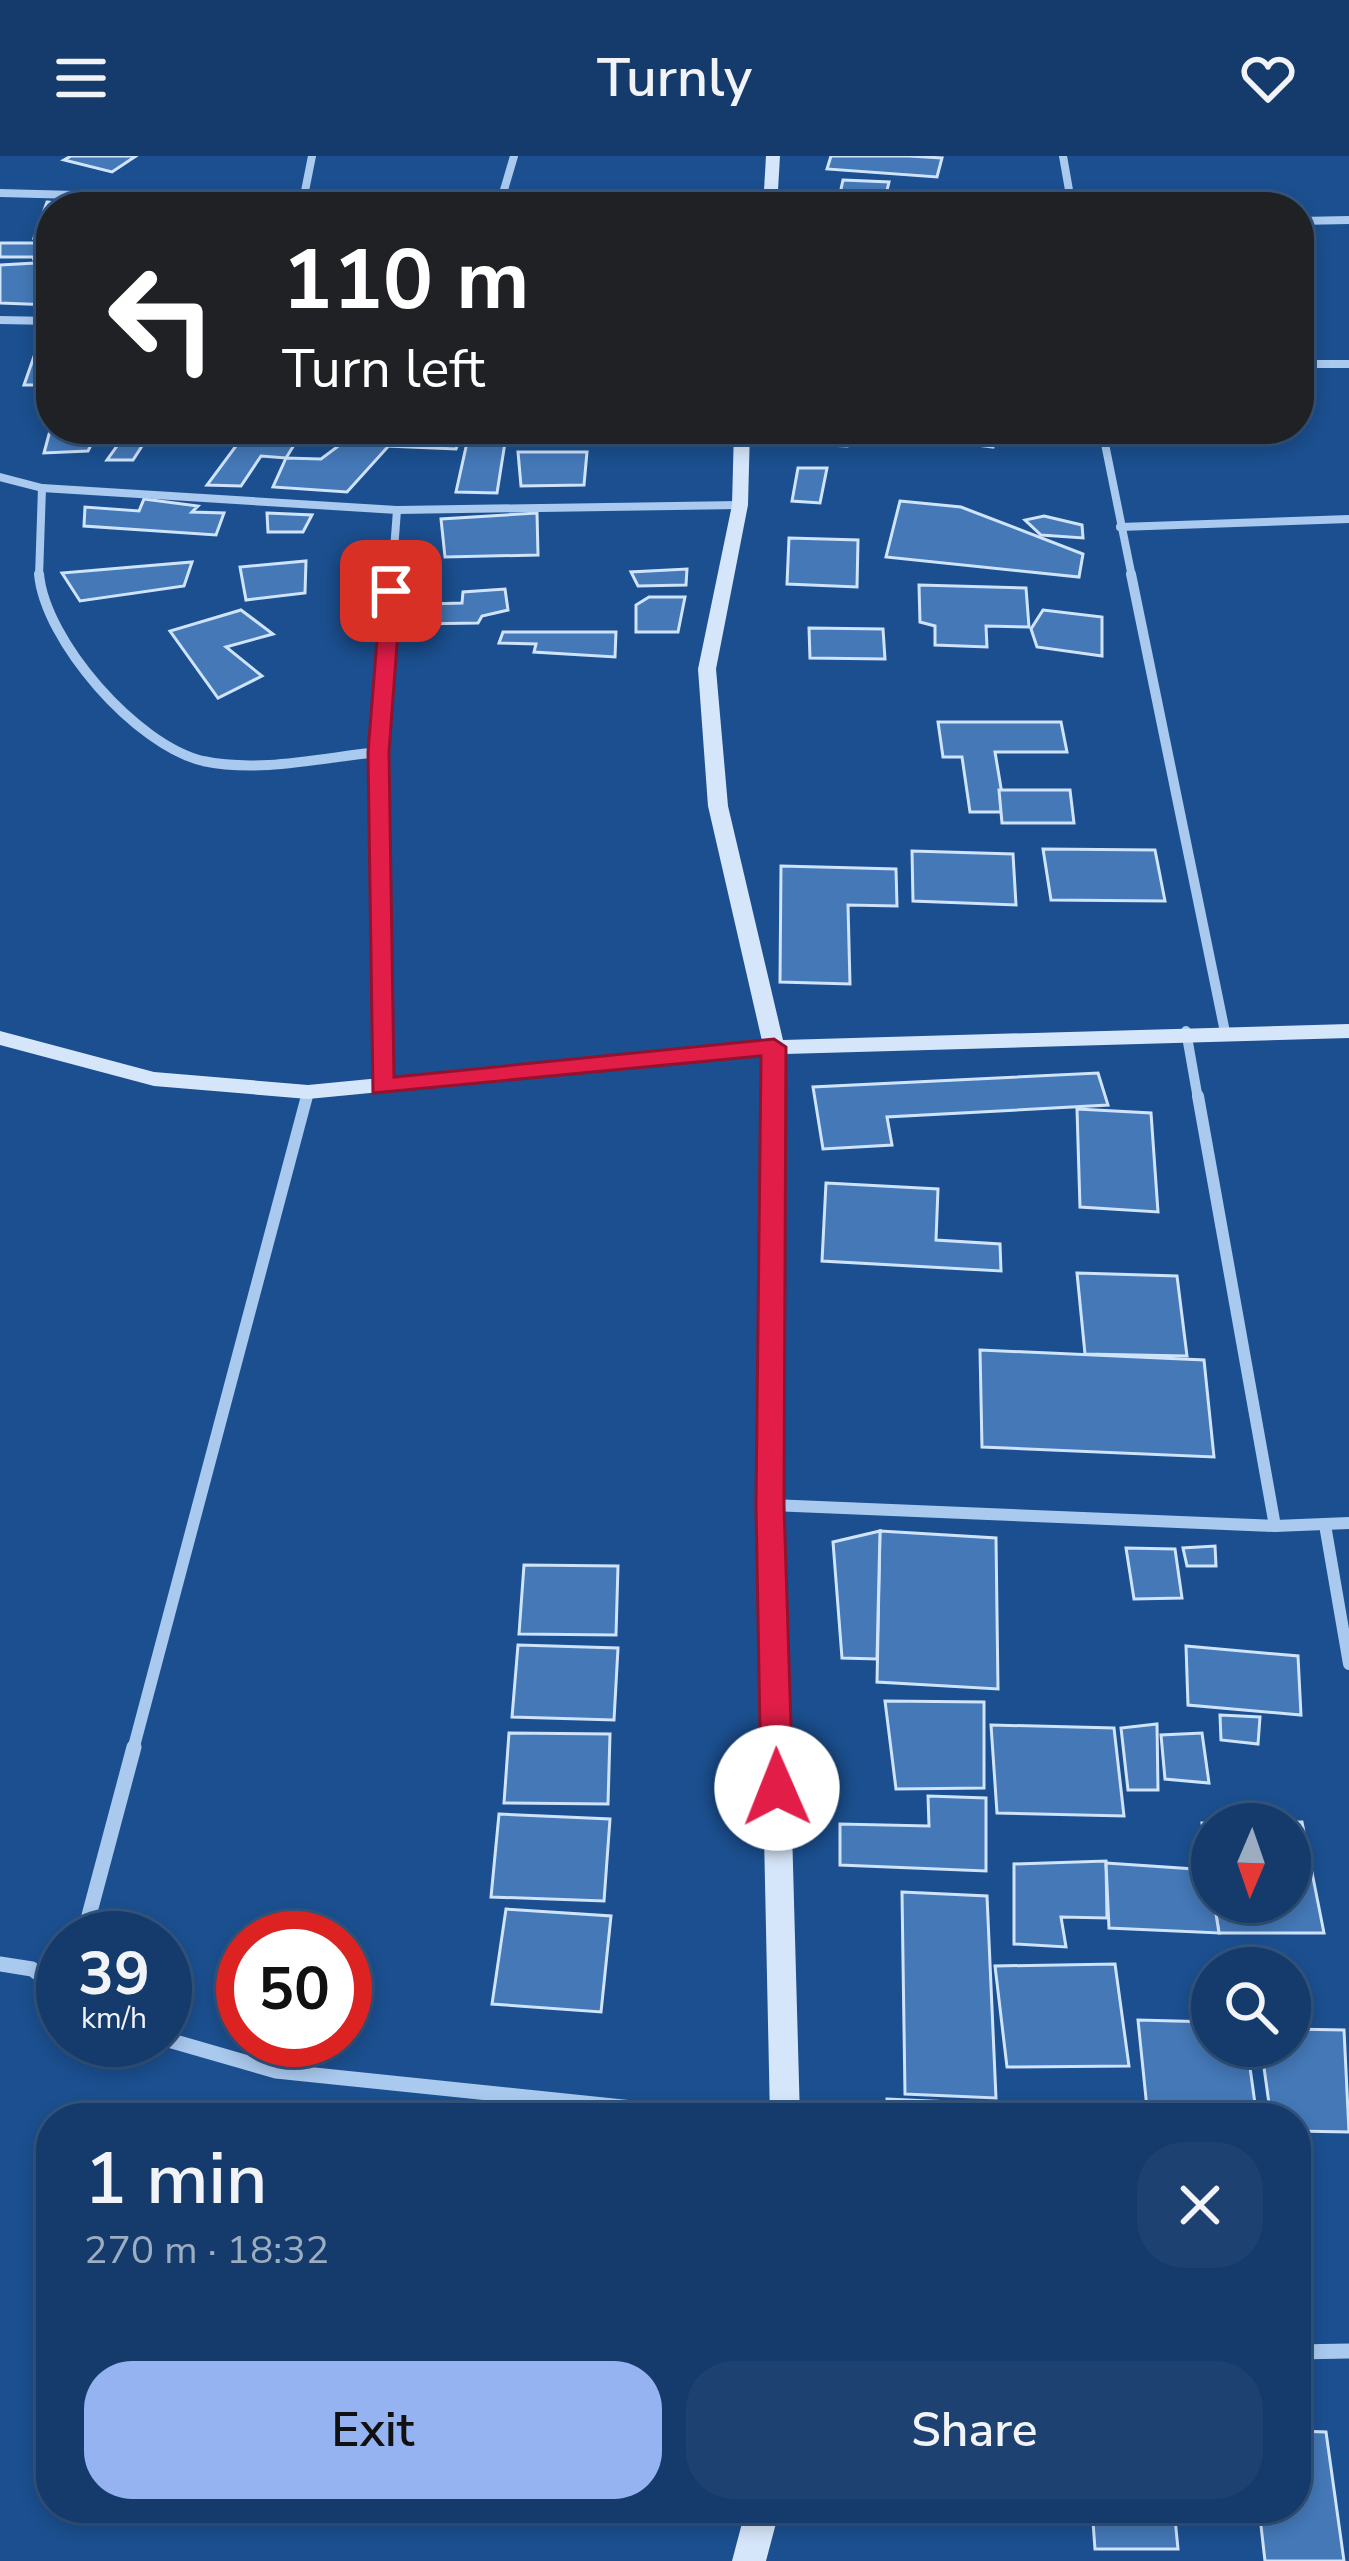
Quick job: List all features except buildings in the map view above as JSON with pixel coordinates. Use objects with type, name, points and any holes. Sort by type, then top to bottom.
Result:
[{"type":"main road","points":[[771,192],[773,156]]},
{"type":"main road","points":[[742,444],[740,505],[707,670],[718,806],[774,1047],[770,1505],[785,2103]]},
{"type":"main road","points":[[0,1038],[154,1078],[308,1093],[774,1047],[1186,1031],[1349,1030]]},
{"type":"main road","points":[[748,2561],[759,2523]]},
{"type":"street","points":[[305,192],[312,156]]},
{"type":"street","points":[[504,192],[514,156]]},
{"type":"street","points":[[1063,156],[1069,192]]},
{"type":"street","points":[[0,193],[36,194]]},
{"type":"street","points":[[1314,220],[1349,220]]},
{"type":"street","points":[[0,320],[36,321]]},
{"type":"street","points":[[1314,364],[1349,364]]},
{"type":"street","points":[[1105,444],[1225,1032]]},
{"type":"street","points":[[0,477],[42,488],[397,510],[740,505]]},
{"type":"street","points":[[42,488],[33,565],[46,617],[72,661],[166,746],[206,762],[379,752]]},
{"type":"street","points":[[382,1087],[379,752],[397,510]]},
{"type":"street","points":[[1120,526],[1349,519]]},
{"type":"street","points":[[1186,1031],[1275,1526]]},
{"type":"street","points":[[90,1911],[308,1093]]},
{"type":"street","points":[[770,1505],[1275,1526],[1349,1523]]},
{"type":"street","points":[[1324,1525],[1349,1664]]},
{"type":"street","points":[[0,1964],[36,1972]]},
{"type":"street","points":[[192,2047],[276,2071],[585,2103]]},
{"type":"street","points":[[1311,2352],[1349,2351]]},
{"type":"route","points":[[391,591],[379,752],[382,1087],[774,1047],[770,1505],[777,1788]]}]
